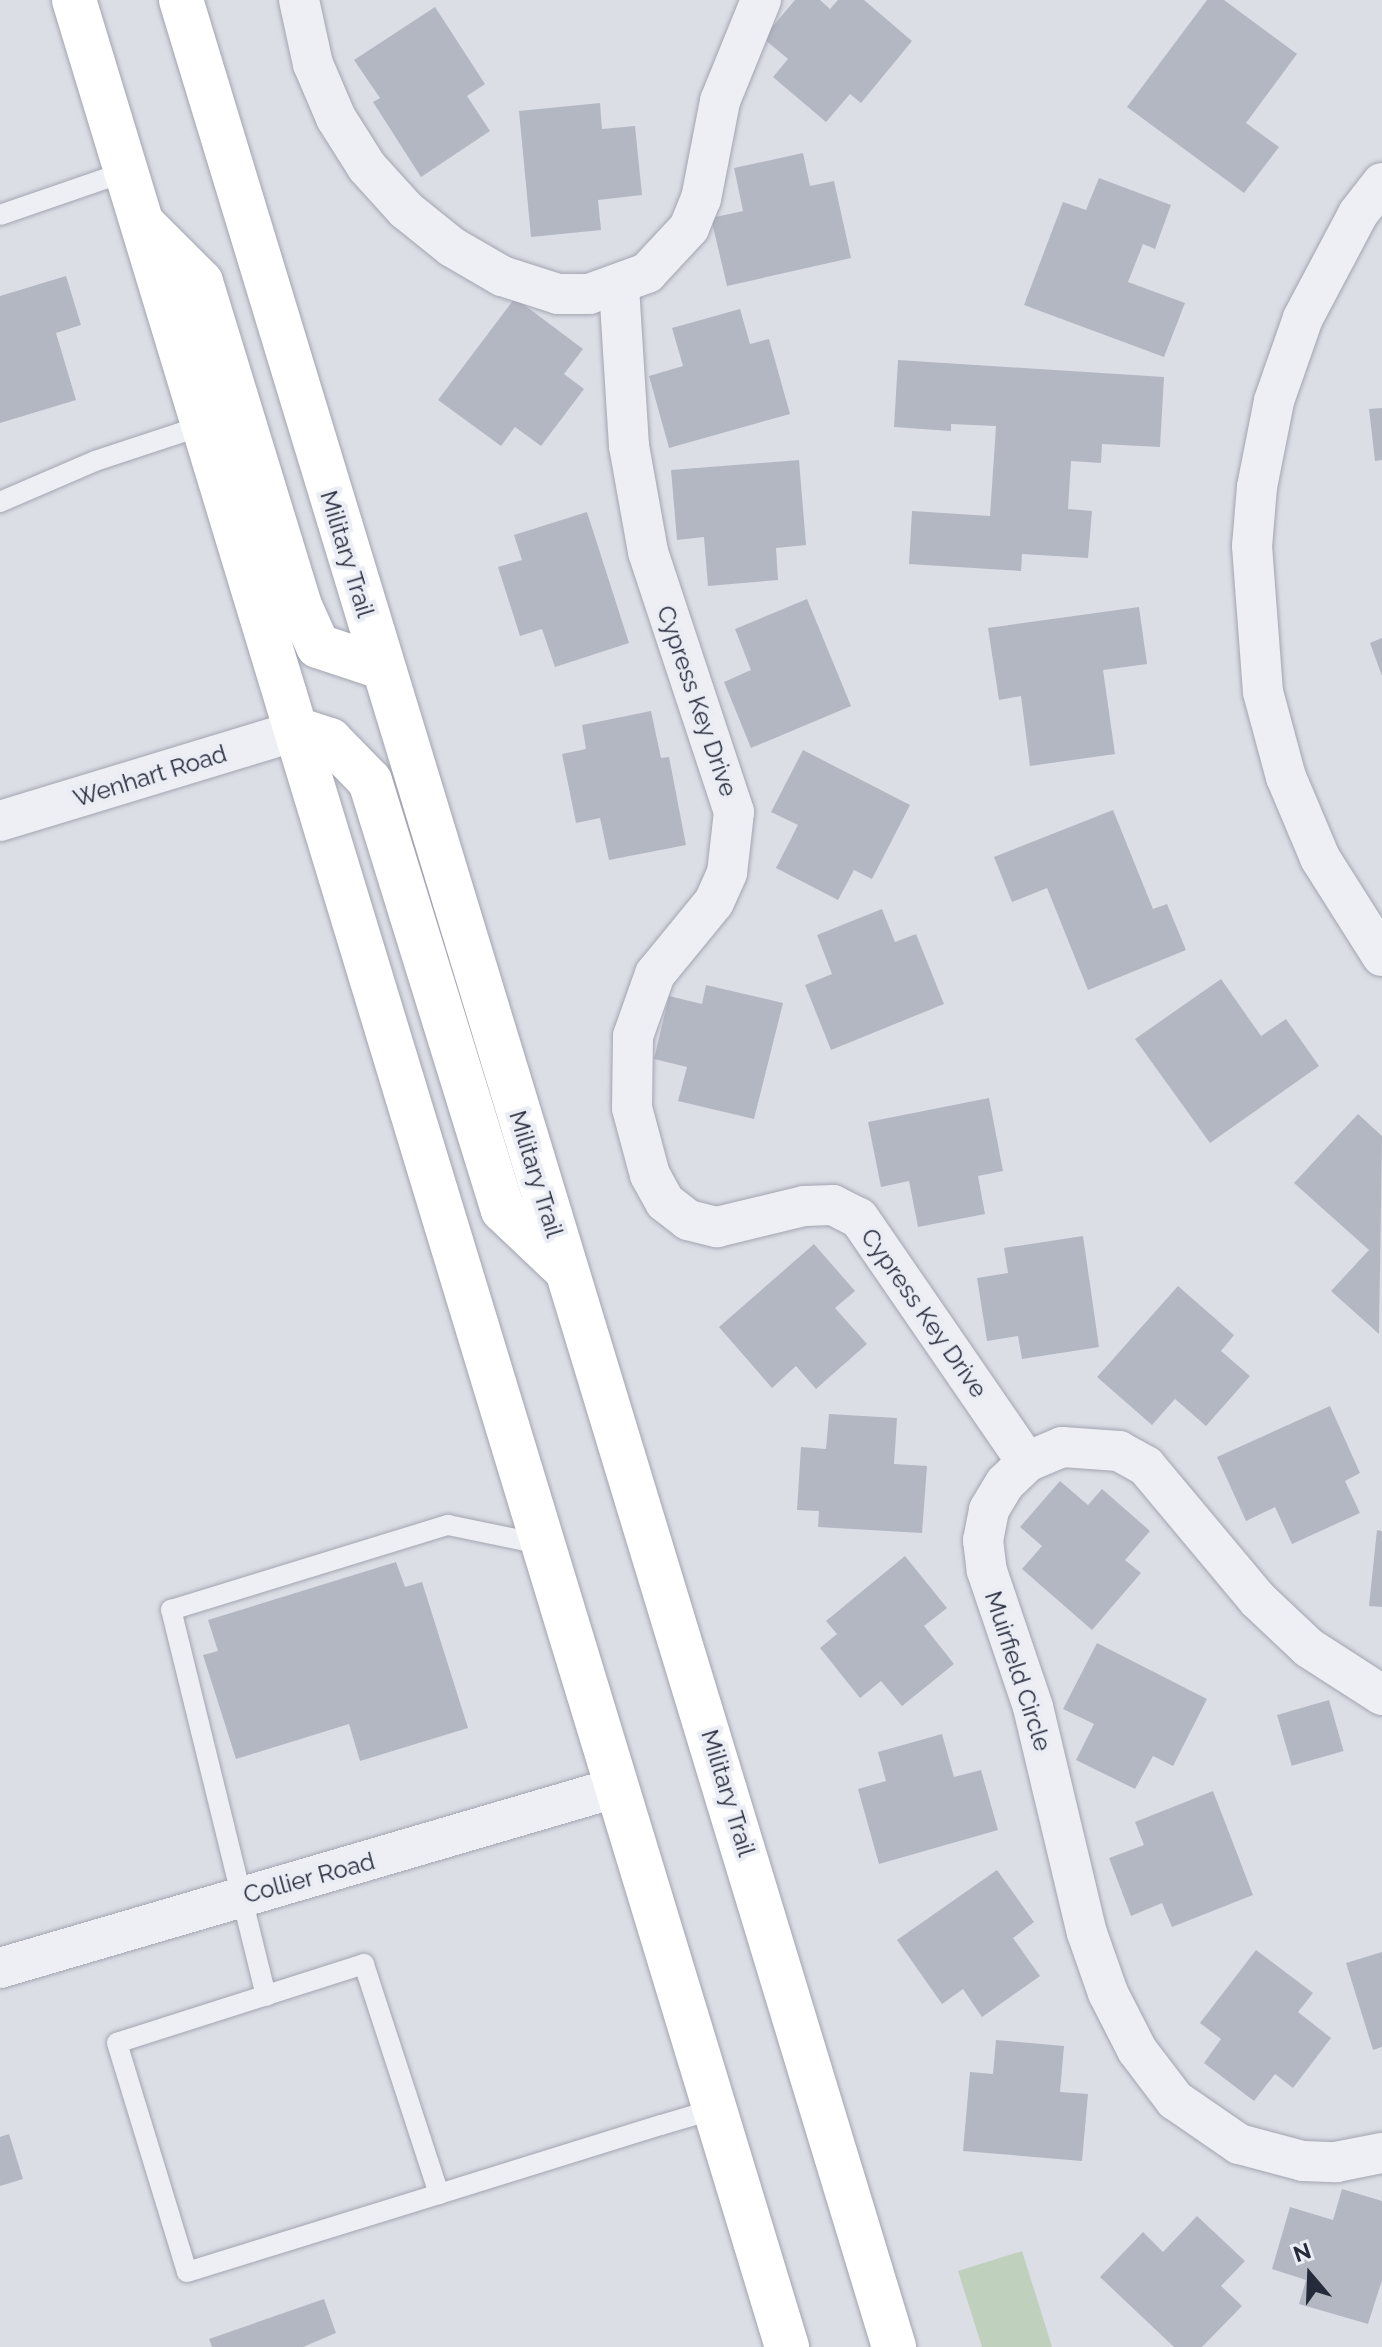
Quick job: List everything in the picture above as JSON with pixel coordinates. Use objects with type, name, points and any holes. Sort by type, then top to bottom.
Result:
[{"type":"main road","points":[[74,0],[299,730],[715,2109],[778,2345]]},
{"type":"main road","name":"Military Trail","points":[[181,0],[381,667],[894,2347]]},
{"type":"main road","points":[[141,222],[201,282],[300,606],[318,646],[381,667]]},
{"type":"main road","points":[[299,730],[330,740],[370,781],[503,1210],[566,1269]]},
{"type":"street","points":[[299,0],[313,64],[336,118],[367,167],[406,210],[452,247],[528,287],[558,294],[619,287],[647,273],[689,228],[701,199],[720,101],[761,0]]},
{"type":"street","points":[[1382,183],[1358,214],[1303,318],[1274,401],[1252,546],[1263,692],[1286,777],[1320,858],[1382,956]]},
{"type":"street","name":"Cypress Key Drive","points":[[619,287],[629,446],[648,552],[734,812],[727,873],[714,902],[655,974],[633,1036],[632,1108],[650,1175],[665,1202],[688,1220],[717,1227],[804,1206],[833,1205],[859,1218],[1027,1462]]},
{"type":"street","name":"Wenhart Road","points":[[0,821],[299,730]]},
{"type":"street","name":"Muirfield Circle","points":[[1382,1695],[1309,1648],[1258,1600],[1146,1466],[1119,1451],[1062,1447],[1027,1462],[1005,1483],[989,1510],[983,1540],[987,1571],[1033,1707],[1087,1933],[1108,1993],[1137,2050],[1175,2100],[1226,2137],[1270,2155],[1303,2161],[1336,2162],[1382,2153]]},
{"type":"street","name":"Collier Road","points":[[0,1968],[618,1787]]},
{"type":"lane","points":[[0,215],[125,172]]},
{"type":"lane","points":[[0,502],[95,461],[204,425]]},
{"type":"lane","points":[[266,1996],[171,1610],[448,1525],[545,1545]]},
{"type":"lane","points":[[439,2194],[364,1964],[117,2043],[187,2272],[715,2109]]},
{"type":"green space","points":[[1022,2251],[1052,2347],[982,2347],[958,2271]]},
{"type":"building","points":[[795,0],[820,0],[830,9],[838,0],[864,0],[912,41],[861,103],[850,94],[826,122],[773,77],[788,59],[763,38]]},
{"type":"building","points":[[1207,0],[1224,0],[1297,54],[1246,123],[1279,147],[1244,193],[1127,107]]},
{"type":"building","points":[[435,7],[485,84],[467,96],[490,131],[421,177],[373,102],[380,98],[354,60]]},
{"type":"building","points":[[600,103],[602,129],[635,126],[642,195],[598,200],[601,230],[531,237],[519,111]]},
{"type":"building","points":[[803,153],[810,186],[834,181],[851,258],[727,286],[711,218],[743,211],[734,168]]},
{"type":"building","points":[[1099,178],[1171,205],[1155,249],[1143,244],[1128,282],[1185,303],[1164,357],[1024,305],[1063,202],[1086,210]]},
{"type":"building","points":[[66,276],[81,325],[56,333],[76,400],[0,423],[0,296]]},
{"type":"building","points":[[515,298],[583,349],[564,374],[584,389],[541,446],[515,427],[501,446],[438,400]]},
{"type":"building","points":[[740,309],[750,344],[769,339],[790,414],[669,448],[649,376],[683,366],[672,328]]},
{"type":"building","points":[[898,360],[1164,377],[1160,447],[1102,444],[1101,463],[1071,461],[1068,509],[1092,511],[1088,558],[1022,554],[1021,571],[909,564],[912,511],[990,516],[996,426],[951,424],[951,431],[894,427]]},
{"type":"building","points":[[1382,408],[1382,460],[1375,461],[1369,409]]},
{"type":"building","points":[[799,460],[806,545],[776,548],[778,580],[708,586],[704,537],[677,540],[671,470]]},
{"type":"building","points":[[587,512],[629,643],[555,667],[542,629],[520,636],[498,567],[522,560],[514,535]]},
{"type":"building","points":[[807,599],[851,706],[751,748],[724,682],[751,670],[735,629]]},
{"type":"building","points":[[1139,607],[1147,664],[1103,670],[1115,754],[1030,766],[1021,696],[999,700],[988,628]]},
{"type":"building","points":[[1382,638],[1382,676],[1370,643]]},
{"type":"building","points":[[651,711],[661,758],[669,757],[686,845],[609,860],[600,818],[576,823],[562,754],[586,749],[582,725]]},
{"type":"building","points":[[803,750],[910,805],[872,879],[854,870],[838,900],[776,868],[798,825],[771,812]]},
{"type":"building","points":[[1113,810],[1153,909],[1167,904],[1186,950],[1088,990],[1047,888],[1012,902],[994,857]]},
{"type":"building","points":[[882,909],[895,942],[916,934],[944,1004],[831,1050],[805,985],[832,974],[817,935]]},
{"type":"building","points":[[1221,979],[1261,1036],[1286,1019],[1319,1066],[1210,1143],[1135,1039]]},
{"type":"building","points":[[706,985],[783,1003],[754,1119],[678,1101],[687,1067],[654,1059],[669,996],[702,1004]]},
{"type":"building","points":[[989,1098],[1003,1171],[978,1176],[985,1214],[918,1227],[909,1181],[881,1187],[868,1122]]},
{"type":"building","points":[[1358,1114],[1382,1136],[1379,1334],[1331,1291],[1369,1250],[1294,1183]]},
{"type":"building","points":[[1083,1236],[1099,1347],[1022,1359],[1018,1336],[987,1341],[977,1278],[1008,1273],[1004,1248]]},
{"type":"building","points":[[814,1244],[855,1291],[835,1308],[867,1344],[816,1389],[796,1366],[772,1388],[719,1327]]},
{"type":"building","points":[[1178,1286],[1234,1335],[1221,1351],[1250,1376],[1206,1426],[1175,1399],[1152,1425],[1097,1377]]},
{"type":"building","points":[[1330,1406],[1360,1473],[1345,1481],[1360,1513],[1292,1544],[1275,1507],[1246,1521],[1217,1457]]},
{"type":"building","points":[[829,1414],[897,1418],[894,1464],[927,1466],[922,1533],[818,1527],[819,1511],[797,1510],[801,1447],[826,1449]]},
{"type":"building","points":[[1060,1481],[1088,1505],[1102,1489],[1150,1531],[1125,1560],[1141,1573],[1092,1630],[1022,1569],[1042,1546],[1020,1527]]},
{"type":"building","points":[[1377,1530],[1382,1531],[1382,1607],[1369,1606]]},
{"type":"building","points":[[905,1556],[947,1608],[924,1626],[954,1664],[902,1706],[881,1681],[860,1698],[820,1648],[837,1634],[826,1621]]},
{"type":"building","points":[[396,1562],[405,1587],[422,1582],[468,1728],[360,1761],[349,1724],[236,1759],[203,1655],[218,1651],[208,1620]]},
{"type":"building","points":[[1097,1643],[1207,1699],[1173,1766],[1153,1756],[1135,1789],[1076,1760],[1094,1724],[1063,1709]]},
{"type":"building","points":[[1329,1700],[1344,1751],[1292,1766],[1277,1715]]},
{"type":"building","points":[[942,1734],[954,1777],[981,1770],[998,1830],[879,1864],[858,1789],[886,1781],[878,1752]]},
{"type":"building","points":[[1213,1791],[1253,1895],[1172,1927],[1162,1903],[1131,1916],[1109,1858],[1144,1845],[1135,1822]]},
{"type":"building","points":[[997,1870],[1034,1922],[1013,1938],[1040,1976],[982,2017],[963,1989],[942,2004],[897,1940]]},
{"type":"building","points":[[1256,1950],[1313,1993],[1298,2012],[1331,2038],[1293,2088],[1275,2074],[1254,2101],[1204,2063],[1221,2039],[1200,2023]]},
{"type":"building","points":[[1382,1952],[1382,2047],[1373,2050],[1346,1963]]},
{"type":"building","points":[[996,2040],[1064,2046],[1060,2092],[1088,2094],[1082,2161],[963,2151],[970,2072],[993,2074]]},
{"type":"building","points":[[9,2134],[23,2179],[0,2186],[0,2137]]},
{"type":"building","points":[[1342,2189],[1382,2201],[1382,2280],[1368,2324],[1299,2304],[1306,2280],[1272,2269],[1290,2207],[1333,2220]]},
{"type":"building","points":[[1197,2216],[1245,2261],[1221,2286],[1242,2306],[1202,2347],[1174,2347],[1100,2277],[1143,2232],[1163,2252]]},
{"type":"building","points":[[324,2299],[336,2333],[303,2347],[212,2347],[209,2339]]}]
